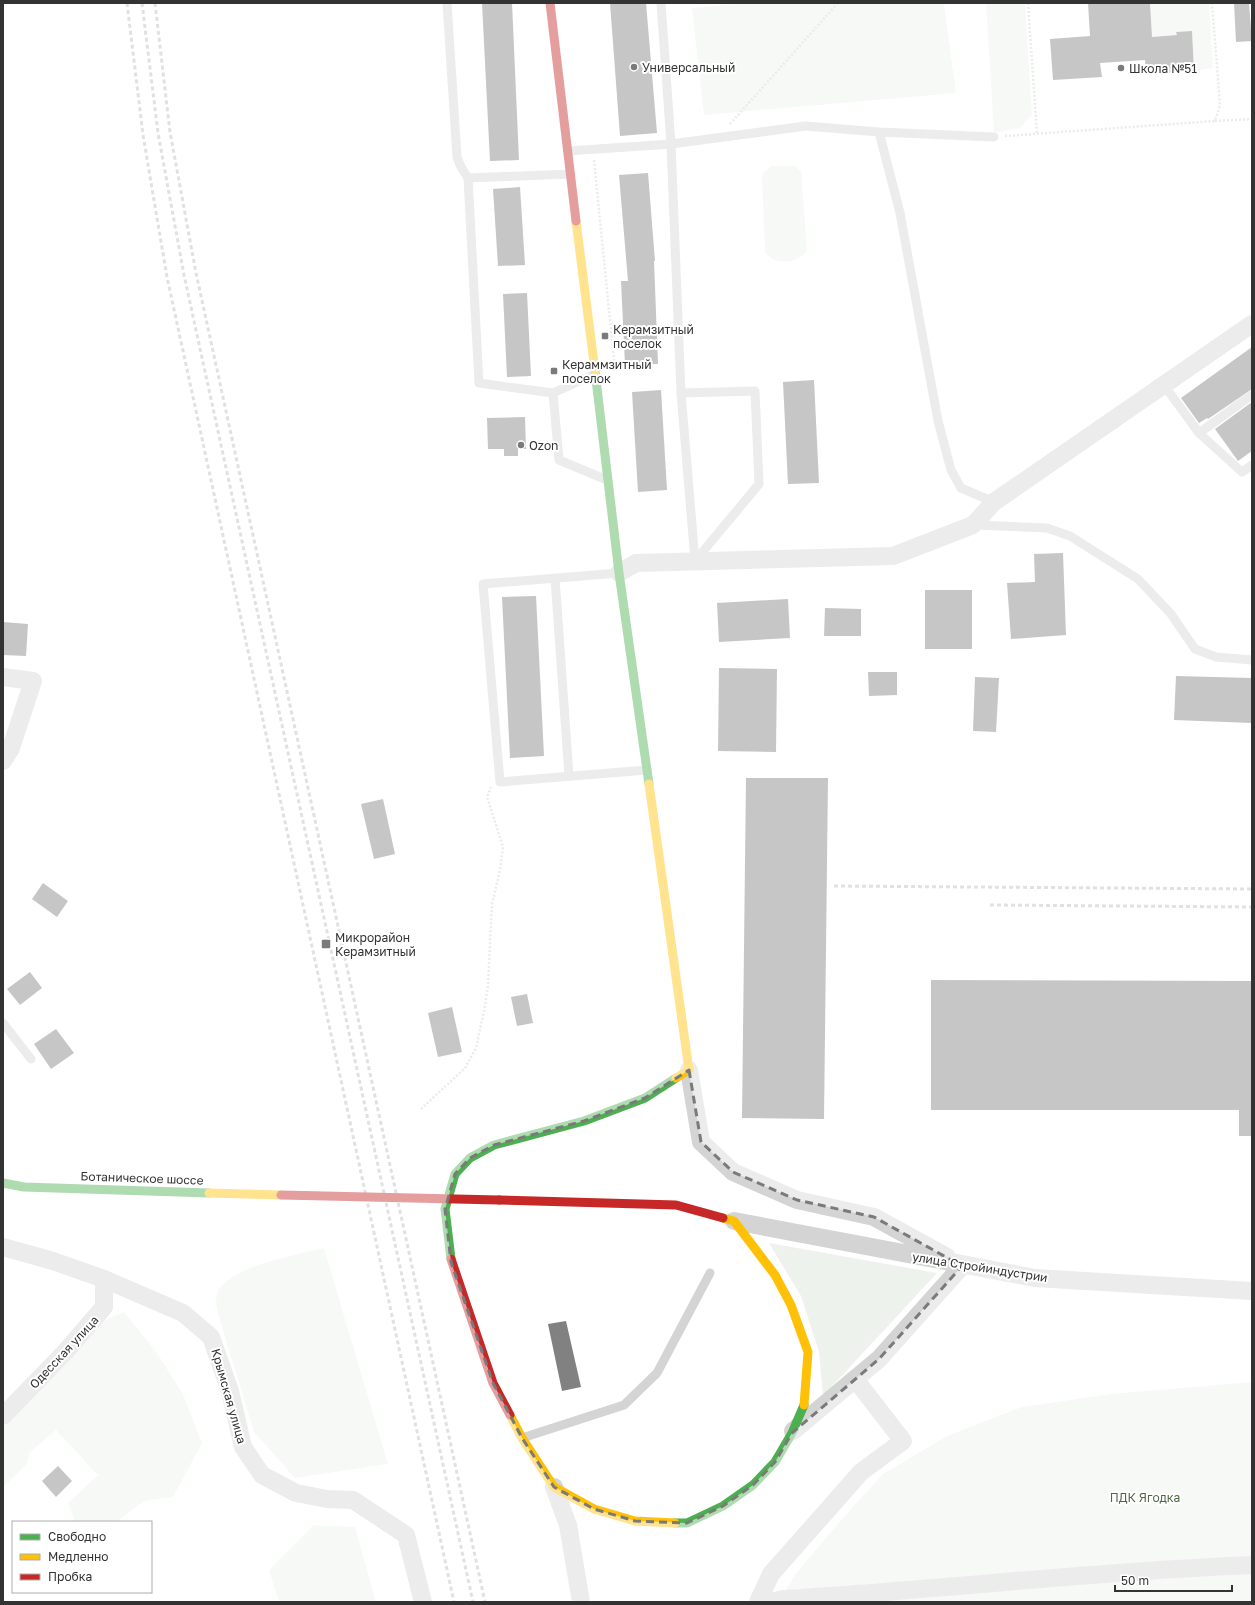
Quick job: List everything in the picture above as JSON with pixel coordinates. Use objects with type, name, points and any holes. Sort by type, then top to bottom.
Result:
[{"type":"street","points":[[550,3],[619,573],[689,1070],[701,1142],[733,1172],[797,1200],[874,1217],[962,1266],[879,1359],[792,1433]]},
{"type":"street","points":[[619,573],[636,563],[893,556],[973,525],[994,502],[1252,324]]},
{"type":"street","points":[[3,677],[33,681],[12,748],[3,761]]},
{"type":"street","points":[[582,1602],[568,1525],[554,1487],[522,1438],[493,1383],[451,1262],[445,1209],[455,1174],[470,1158],[494,1145],[584,1121],[645,1098],[689,1070]]},
{"type":"street","name":"Ботаническое шоссе","points":[[3,1183],[24,1187],[676,1205],[734,1221]]},
{"type":"street","points":[[554,1487],[594,1509],[635,1521],[687,1523],[723,1506],[753,1485],[774,1462],[792,1433],[805,1403],[808,1352],[791,1305],[775,1275],[734,1221]]},
{"type":"street","name":"улица Стройиндустрии","points":[[734,1221],[962,1266],[1035,1278],[1252,1291]]},
{"type":"street","name":"Крымская улица","points":[[3,1247],[53,1261],[104,1279],[183,1313],[212,1337],[230,1391],[243,1447],[262,1475],[296,1494],[326,1499],[353,1500],[406,1535],[423,1602]]},
{"type":"street","name":"Одесская улица","points":[[3,1416],[66,1351],[104,1307],[104,1279]]},
{"type":"street","points":[[758,1602],[771,1574],[861,1472],[903,1441],[855,1379]]},
{"type":"street","points":[[771,1602],[784,1599],[875,1594],[950,1586],[1252,1565]]},
{"type":"lane","points":[[447,3],[457,157],[468,178],[479,383],[553,393],[595,374]]},
{"type":"lane","points":[[661,3],[671,144],[681,393],[695,561]]},
{"type":"lane","points":[[568,151],[671,144],[806,126],[879,132],[994,137]]},
{"type":"lane","points":[[879,132],[900,213],[938,421],[951,470],[961,488],[994,502]]},
{"type":"lane","points":[[468,178],[571,174]]},
{"type":"lane","points":[[1164,385],[1198,433],[1242,472],[1252,465]]},
{"type":"lane","points":[[681,393],[755,390],[759,484],[695,561]]},
{"type":"lane","points":[[553,393],[559,460],[608,480]]},
{"type":"lane","points":[[1198,433],[1252,395]]},
{"type":"lane","points":[[973,525],[1047,528],[1070,536],[1138,579],[1171,614],[1195,649],[1216,657],[1252,660]]},
{"type":"lane","points":[[619,573],[483,584],[500,782],[646,770]]},
{"type":"lane","points":[[555,578],[569,776]]},
{"type":"lane","points":[[3,1023],[31,1059]]},
{"type":"lane","points":[[522,1438],[624,1405],[657,1373],[710,1273]]},
{"type":"path","points":[[718,138],[838,3]]},
{"type":"path","points":[[1028,3],[1037,134]]},
{"type":"path","points":[[1212,3],[1220,105],[1215,120]]},
{"type":"path","points":[[994,137],[1215,120],[1252,119]]},
{"type":"path","points":[[593,149],[614,365]]},
{"type":"path","points":[[421,1109],[465,1068],[476,1048],[488,986],[492,904],[500,870],[503,847],[486,796],[489,788],[500,782]]},
{"type":"highlighted area","points":[[689,1070],[701,1142],[733,1172],[797,1200],[874,1217],[962,1266],[879,1359],[792,1433],[775,1462],[753,1485],[723,1506],[687,1523],[635,1521],[594,1509],[554,1487],[522,1438],[493,1383],[451,1262],[445,1209],[455,1174],[470,1158],[494,1145],[584,1121],[645,1098]]},
{"type":"green space","points":[[747,3],[944,3],[956,93],[704,115],[692,8]]},
{"type":"green space","points":[[986,3],[1025,3],[1032,115],[1020,128],[994,133]]},
{"type":"green space","points":[[1150,3],[1209,3],[1213,68],[1194,71],[1192,31],[1177,32],[1177,35],[1152,37]]},
{"type":"green space","points":[[771,166],[795,166],[801,171],[807,250],[804,255],[799,258],[786,262],[774,260],[765,252],[762,178],[763,173]]},
{"type":"green space","points":[[769,1243],[937,1273],[823,1396],[819,1352],[801,1296]]},
{"type":"green space","points":[[324,1248],[388,1464],[295,1478],[254,1432],[216,1305],[216,1297],[223,1284],[234,1276],[249,1269],[282,1258]]},
{"type":"green space","points":[[124,1312],[155,1350],[183,1394],[202,1443],[173,1497],[144,1501],[117,1521],[75,1521],[68,1503],[98,1475],[56,1430],[30,1452],[26,1465],[3,1487],[3,1428],[67,1363],[103,1321]]},
{"type":"green space","name":"ПДК Ягодка","points":[[1252,1382],[1252,1602],[778,1602],[795,1575],[835,1527],[883,1474],[947,1436],[1022,1407],[1111,1394]]},
{"type":"green space","points":[[314,1525],[355,1527],[376,1602],[279,1602],[269,1570]]},
{"type":"building","points":[[482,3],[512,3],[519,160],[490,161]]},
{"type":"building","points":[[610,3],[646,3],[657,133],[620,136]]},
{"type":"building","points":[[1088,3],[1150,3],[1152,37],[1177,35],[1176,32],[1192,31],[1194,71],[1146,74],[1145,60],[1100,63],[1102,77],[1053,80],[1050,39],[1090,36]]},
{"type":"building","points":[[1234,3],[1249,3],[1252,41],[1236,42]]},
{"type":"building","points":[[648,173],[655,261],[658,364],[625,365],[621,281],[628,281],[619,175]]},
{"type":"building","points":[[520,187],[525,265],[498,266],[493,189]]},
{"type":"building","points":[[527,293],[531,376],[507,377],[503,294]]},
{"type":"building","points":[[1252,347],[1252,389],[1208,419],[1207,418],[1199,423],[1181,398]]},
{"type":"building","points":[[814,380],[819,483],[788,484],[783,382]]},
{"type":"building","points":[[661,390],[667,490],[638,492],[632,392]]},
{"type":"building","points":[[1252,402],[1252,451],[1238,461],[1215,429]]},
{"type":"building","points":[[525,417],[526,449],[518,449],[518,456],[504,456],[504,449],[488,449],[487,418]]},
{"type":"building","points":[[1063,553],[1066,635],[1011,639],[1007,583],[1035,582],[1034,554]]},
{"type":"building","points":[[925,590],[972,590],[972,649],[925,649]]},
{"type":"building","points":[[536,596],[544,756],[510,758],[502,597]]},
{"type":"building","points":[[788,599],[790,638],[719,642],[717,603]]},
{"type":"building","points":[[825,608],[861,609],[861,636],[824,636]]},
{"type":"building","points":[[3,622],[28,624],[26,656],[3,655]]},
{"type":"building","points":[[719,668],[777,669],[776,752],[718,751]]},
{"type":"building","points":[[868,672],[897,672],[897,695],[869,696]]},
{"type":"building","points":[[1176,676],[1252,678],[1252,723],[1174,720]]},
{"type":"building","points":[[975,677],[999,678],[996,732],[973,731]]},
{"type":"building","points":[[746,778],[828,778],[824,1119],[742,1118]]},
{"type":"building","points":[[383,799],[395,854],[374,859],[361,804]]},
{"type":"building","points":[[43,883],[68,901],[57,917],[32,899]]},
{"type":"building","points":[[30,972],[42,988],[20,1005],[7,989]]},
{"type":"building","points":[[931,980],[1252,981],[1252,1136],[1239,1136],[1239,1110],[931,1110]]},
{"type":"building","points":[[527,994],[533,1023],[517,1026],[511,997]]},
{"type":"building","points":[[452,1007],[462,1052],[438,1057],[428,1013]]},
{"type":"building","points":[[56,1029],[74,1053],[51,1069],[34,1044]]},
{"type":"building","points":[[566,1321],[581,1387],[562,1391],[548,1324]]},
{"type":"building","points":[[58,1466],[72,1481],[56,1497],[42,1481]]},
{"type":"railway","points":[[127,3],[143,135],[167,277],[454,1602]]},
{"type":"railway","points":[[142,3],[158,133],[184,275],[473,1602]]},
{"type":"railway","points":[[155,3],[170,132],[196,273],[485,1602]]},
{"type":"railway","points":[[834,886],[1252,889]]},
{"type":"railway","points":[[990,905],[1252,907]]},
{"type":"traffic: fast","points":[[595,371],[619,573],[649,784]]},
{"type":"traffic: fast","points":[[451,1259],[445,1209],[455,1174],[470,1158],[494,1145],[584,1121],[645,1098],[676,1078]]},
{"type":"traffic: fast","points":[[3,1183],[24,1187],[209,1193]]},
{"type":"traffic: fast","points":[[675,1523],[687,1523],[723,1506],[753,1485],[775,1462],[792,1433],[804,1405]]},
{"type":"traffic: slow","points":[[576,221],[595,371]]},
{"type":"traffic: slow","points":[[649,784],[689,1070],[676,1078]]},
{"type":"traffic: slow","points":[[209,1193],[281,1195]]},
{"type":"traffic: slow","points":[[723,1218],[734,1221],[775,1275],[791,1305],[808,1352],[804,1405]]},
{"type":"traffic: slow","points":[[510,1415],[522,1438],[554,1487],[594,1509],[635,1521],[675,1523]]},
{"type":"traffic: jam","points":[[550,3],[576,221]]},
{"type":"traffic: jam","points":[[281,1195],[499,1200]]},
{"type":"traffic: jam","points":[[499,1200],[676,1205],[723,1218]]},
{"type":"traffic: jam","points":[[451,1259],[493,1383],[510,1415]]},
{"type":"place","name":"Универсальный","points":[[634,67]]},
{"type":"place","name":"Школа №51","points":[[1121,68]]},
{"type":"place","name":"Керамзитный поселок","points":[[605,336]]},
{"type":"place","name":"Кераммзитный поселок","points":[[554,371]]},
{"type":"place","name":"Ozon","points":[[521,445]]},
{"type":"place","name":"Микрорайон Керамзитный","points":[[326,944]]}]
